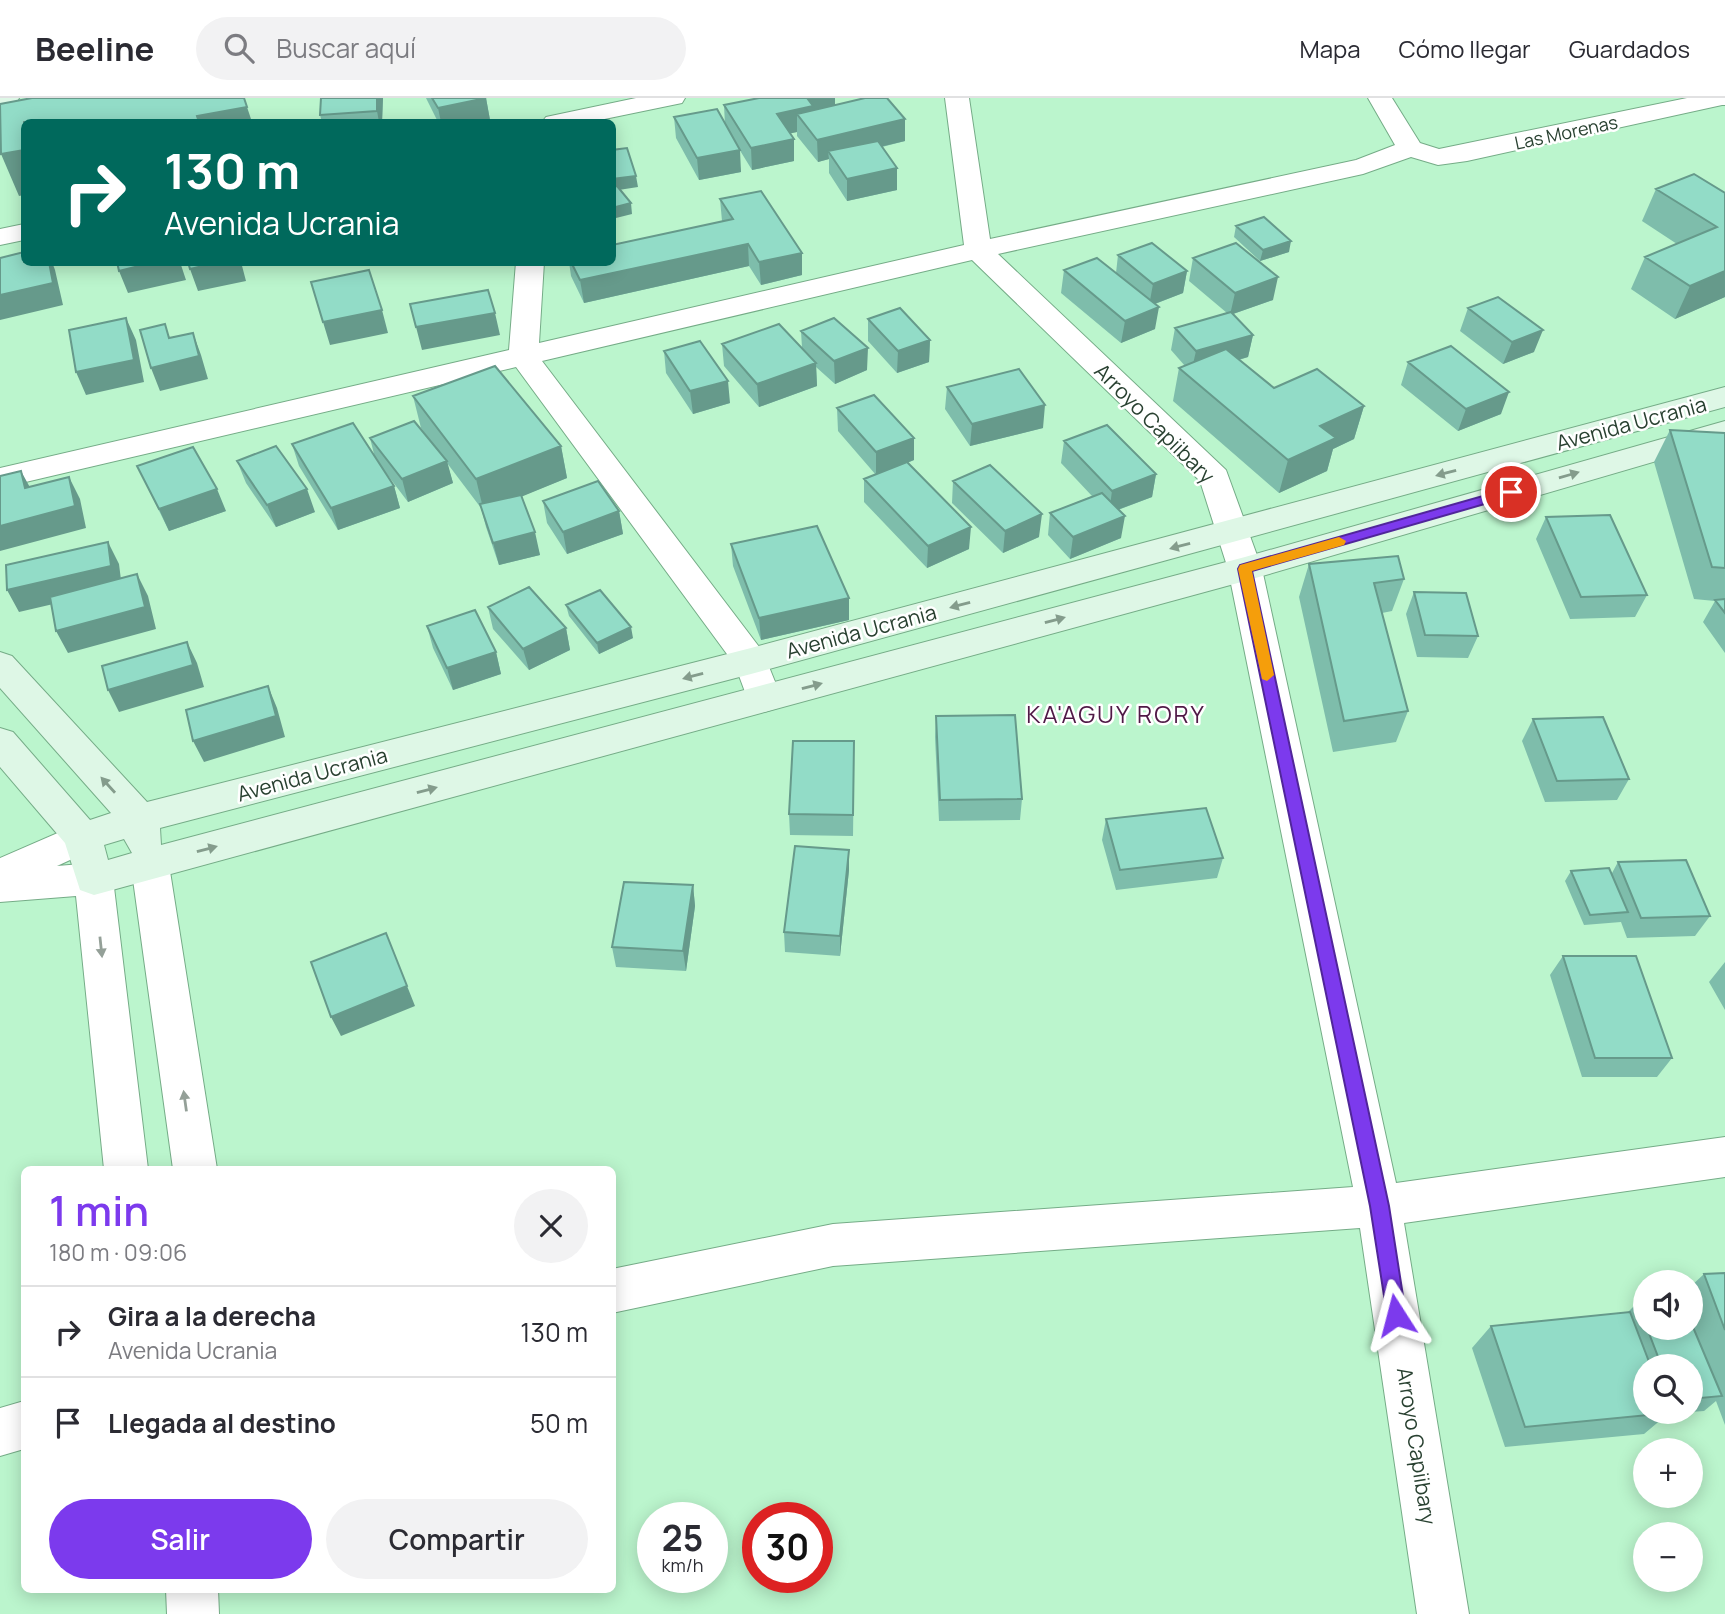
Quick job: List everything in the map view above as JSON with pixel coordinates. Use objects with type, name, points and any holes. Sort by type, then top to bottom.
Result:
[{"type":"main road","points":[[0,112],[7,98]]},
{"type":"main road","name":"Avenida Ucrania","points":[[83,837],[139,819],[751,661],[1725,397]]},
{"type":"main road","name":"Avenida Ucrania","points":[[93,879],[1245,569],[1725,431]]},
{"type":"main road","points":[[0,665],[139,819],[150,865]]},
{"type":"main road","points":[[0,742],[83,837],[93,879]]},
{"type":"street","points":[[542,119],[546,98]]},
{"type":"street","points":[[570,119],[673,98]]},
{"type":"street","points":[[957,98],[978,250]]},
{"type":"street","points":[[0,478],[978,250],[1363,166],[1410,148],[1380,98]]},
{"type":"street","name":"Las Morenas","points":[[1410,148],[1438,157],[1467,153],[1722,98]]},
{"type":"street","points":[[0,237],[21,233]]},
{"type":"street","name":"Arroyo Capiibary","points":[[978,250],[1215,477],[1245,569],[1379,1206],[1443,1614]]},
{"type":"street","points":[[530,266],[523,356],[751,661],[764,699]]},
{"type":"street","name":"Avenida Ucrania","points":[[0,875],[83,837]]},
{"type":"street","points":[[150,865],[195,1166]]},
{"type":"street","points":[[93,879],[126,1166]]},
{"type":"street","name":"Avenida Ucrania","points":[[0,886],[93,879]]},
{"type":"street","points":[[616,1290],[833,1245],[1379,1206],[1725,1157]]},
{"type":"street","points":[[0,1432],[21,1426]]},
{"type":"street","points":[[192,1593],[193,1614]]},
{"type":"building","points":[[32,98],[244,98],[247,107],[197,116],[198,119],[21,119],[21,151],[1,154],[0,104]]},
{"type":"building","points":[[321,98],[377,98],[377,111],[320,115]]},
{"type":"building","points":[[432,98],[486,98],[438,108]]},
{"type":"building","points":[[759,98],[807,98],[813,106],[777,114],[794,139],[751,148],[724,105]]},
{"type":"building","points":[[865,98],[887,98],[905,119],[817,140],[797,114]]},
{"type":"building","points":[[717,109],[740,150],[697,158],[674,117]]},
{"type":"building","points":[[878,141],[897,168],[847,179],[828,151]]},
{"type":"building","points":[[627,148],[636,176],[616,178],[616,149]]},
{"type":"building","points":[[1694,174],[1725,193],[1725,271],[1690,286],[1645,257],[1717,227],[1656,189]]},
{"type":"building","points":[[617,186],[631,203],[616,207]]},
{"type":"building","points":[[761,191],[802,253],[759,262],[748,244],[580,280],[573,266],[616,266],[616,244],[733,219],[720,199]]},
{"type":"building","points":[[1264,217],[1291,241],[1263,250],[1236,226]]},
{"type":"building","points":[[1152,243],[1187,271],[1153,284],[1118,255]]},
{"type":"building","points":[[1236,243],[1278,277],[1235,293],[1193,258]]},
{"type":"building","points":[[21,253],[21,266],[50,266],[53,283],[0,295],[0,258]]},
{"type":"building","points":[[1097,258],[1159,307],[1125,321],[1064,270]]},
{"type":"building","points":[[118,266],[139,266],[119,271]]},
{"type":"building","points":[[369,270],[382,310],[323,322],[311,282]]},
{"type":"building","points":[[488,290],[495,313],[416,327],[410,304]]},
{"type":"building","points":[[1498,297],[1543,330],[1512,342],[1468,308]]},
{"type":"building","points":[[900,308],[930,340],[898,351],[868,319]]},
{"type":"building","points":[[1231,312],[1253,335],[1196,351],[1175,328]]},
{"type":"building","points":[[126,318],[134,360],[76,372],[69,330]]},
{"type":"building","points":[[834,318],[868,348],[834,361],[801,331]]},
{"type":"building","points":[[165,324],[169,338],[193,333],[199,356],[151,368],[140,330]]},
{"type":"building","points":[[779,324],[816,363],[757,384],[722,344]]},
{"type":"building","points":[[700,341],[728,381],[690,391],[664,351]]},
{"type":"building","points":[[1451,346],[1509,392],[1466,409],[1408,362]]},
{"type":"building","points":[[1226,349],[1274,388],[1317,369],[1364,406],[1320,426],[1336,438],[1288,460],[1179,368]]},
{"type":"building","points":[[495,366],[561,446],[476,479],[413,396]]},
{"type":"building","points":[[1019,369],[1045,405],[972,424],[947,387]]},
{"type":"building","points":[[874,395],[914,438],[876,452],[837,408]]},
{"type":"building","points":[[414,421],[447,461],[402,479],[370,438]]},
{"type":"building","points":[[353,423],[394,486],[331,508],[292,444]]},
{"type":"building","points":[[1107,425],[1156,474],[1112,491],[1064,441]]},
{"type":"building","points":[[1670,430],[1725,433],[1725,568],[1712,567]]},
{"type":"building","points":[[276,446],[307,489],[267,505],[237,461]]},
{"type":"building","points":[[193,447],[217,489],[159,509],[137,466]]},
{"type":"building","points":[[907,462],[971,527],[928,546],[864,479]]},
{"type":"building","points":[[990,465],[1042,514],[1005,531],[953,481]]},
{"type":"building","points":[[21,471],[25,488],[69,477],[75,506],[0,526],[0,476]]},
{"type":"building","points":[[598,481],[619,511],[563,532],[543,501]]},
{"type":"building","points":[[1102,493],[1125,516],[1073,537],[1050,513]]},
{"type":"building","points":[[521,495],[535,532],[493,543],[480,504]]},
{"type":"building","points":[[1610,515],[1647,595],[1581,597],[1546,517]]},
{"type":"building","points":[[817,526],[849,598],[759,618],[731,544]]},
{"type":"building","points":[[108,542],[111,566],[7,590],[6,565]]},
{"type":"building","points":[[1398,556],[1404,579],[1374,583],[1408,711],[1344,721],[1309,564]]},
{"type":"building","points":[[137,574],[145,607],[56,631],[50,597]]},
{"type":"building","points":[[529,587],[566,628],[523,649],[488,607]]},
{"type":"building","points":[[600,590],[631,627],[597,643],[566,605]]},
{"type":"building","points":[[1414,592],[1466,593],[1478,636],[1425,635]]},
{"type":"building","points":[[1725,599],[1725,613],[1715,600]]},
{"type":"building","points":[[475,610],[496,652],[447,668],[427,626]]},
{"type":"building","points":[[187,642],[193,665],[108,690],[102,666]]},
{"type":"building","points":[[268,686],[276,716],[193,741],[186,710]]},
{"type":"building","points":[[1015,715],[1022,799],[940,800],[936,716]]},
{"type":"building","points":[[1603,717],[1629,779],[1557,781],[1533,719]]},
{"type":"building","points":[[793,741],[854,741],[853,815],[789,814]]},
{"type":"building","points":[[1206,808],[1223,858],[1120,870],[1106,819]]},
{"type":"building","points":[[795,846],[849,850],[840,936],[784,932]]},
{"type":"building","points":[[1686,860],[1710,916],[1641,918],[1618,862]]},
{"type":"building","points":[[1609,868],[1628,912],[1590,915],[1571,871]]},
{"type":"building","points":[[624,882],[693,885],[683,951],[612,947]]},
{"type":"building","points":[[386,933],[407,986],[331,1017],[311,962]]},
{"type":"building","points":[[1563,956],[1636,956],[1672,1058],[1595,1058]]},
{"type":"building","points":[[1725,1273],[1725,1330],[1704,1274]]},
{"type":"building","points":[[1630,1312],[1633,1320],[1633,1340],[1641,1340],[1646,1354],[1633,1354],[1633,1416],[1525,1427],[1491,1326]]},
{"type":"building","points":[[1652,1340],[1698,1340],[1722,1396],[1703,1398],[1703,1354],[1657,1354]]},
{"type":"slow traffic","points":[[1267,675],[1245,569],[1339,541]]},
{"type":"district","name":"KA'AGUY RORY","points":[[1116,713]]},
{"type":"route","points":[[1396,1315],[1379,1206],[1245,569],[1511,492]]}]
